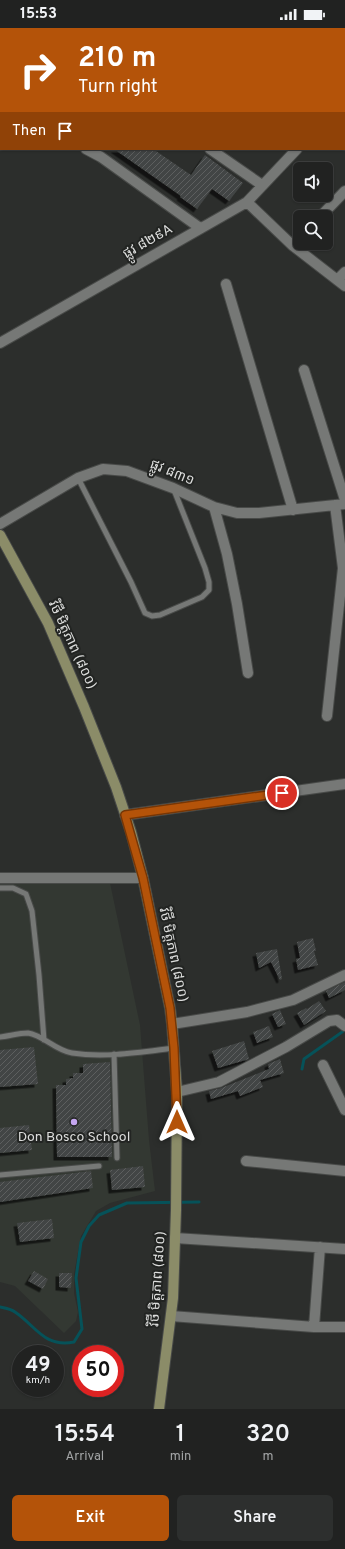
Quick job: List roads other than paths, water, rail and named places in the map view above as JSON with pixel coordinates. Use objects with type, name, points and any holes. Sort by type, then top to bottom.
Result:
[{"type":"main road","name":"វិថី មិត្តភាព (៨០០)","points":[[0,535],[48,623],[116,786],[143,878],[172,1024],[177,1092],[176,1210],[173,1298],[159,1409]]},
{"type":"street","points":[[90,150],[104,153],[200,228]]},
{"type":"street","points":[[211,150],[262,185]]},
{"type":"street","name":"ផ្លូវ ៨២៩A","points":[[0,343],[246,202],[296,150]]},
{"type":"street","points":[[327,210],[345,191]]},
{"type":"street","points":[[246,202],[292,245],[341,283],[345,272]]},
{"type":"street","points":[[226,284],[256,390],[293,510]]},
{"type":"street","points":[[304,370],[343,484],[345,500]]},
{"type":"street","name":"ផ្លូវ ៨៣១","points":[[0,524],[78,478],[104,469],[127,471],[173,488],[214,506],[237,513],[259,513],[340,505]]},
{"type":"street","points":[[327,716],[343,568],[340,505]]},
{"type":"street","points":[[214,506],[227,554],[248,673]]},
{"type":"street","points":[[125,815],[345,784]]},
{"type":"street","points":[[0,878],[143,878]]},
{"type":"street","points":[[172,1024],[247,1012],[293,1000],[345,975]]},
{"type":"street","points":[[177,1092],[219,1082],[286,1048],[328,1021],[341,1023]]},
{"type":"street","points":[[323,1065],[345,1110]]},
{"type":"street","points":[[246,1161],[345,1171]]},
{"type":"street","points":[[175,1238],[345,1249]]},
{"type":"street","points":[[314,1327],[320,1248]]},
{"type":"street","points":[[171,1316],[314,1327],[345,1327]]},
{"type":"lane","points":[[78,478],[132,582],[145,613],[152,616],[160,615],[202,597],[208,590],[209,582],[205,568],[173,488]]},
{"type":"lane","points":[[0,888],[12,888],[26,894],[32,910],[44,1040]]},
{"type":"lane","points":[[0,1037],[28,1033],[66,1052],[114,1054],[174,1048]]},
{"type":"lane","points":[[114,1054],[117,1158]]},
{"type":"lane","points":[[0,1175],[99,1166]]},
{"type":"waterway","points":[[302,1069],[304,1059],[345,1030]]},
{"type":"waterway","points":[[0,1307],[10,1309],[15,1312],[48,1339],[55,1342],[74,1342],[82,1329],[76,1278],[81,1242],[89,1226],[99,1215],[127,1203],[199,1202]]},
{"type":"place","name":"Don Bosco School","points":[[74,1122]]}]
